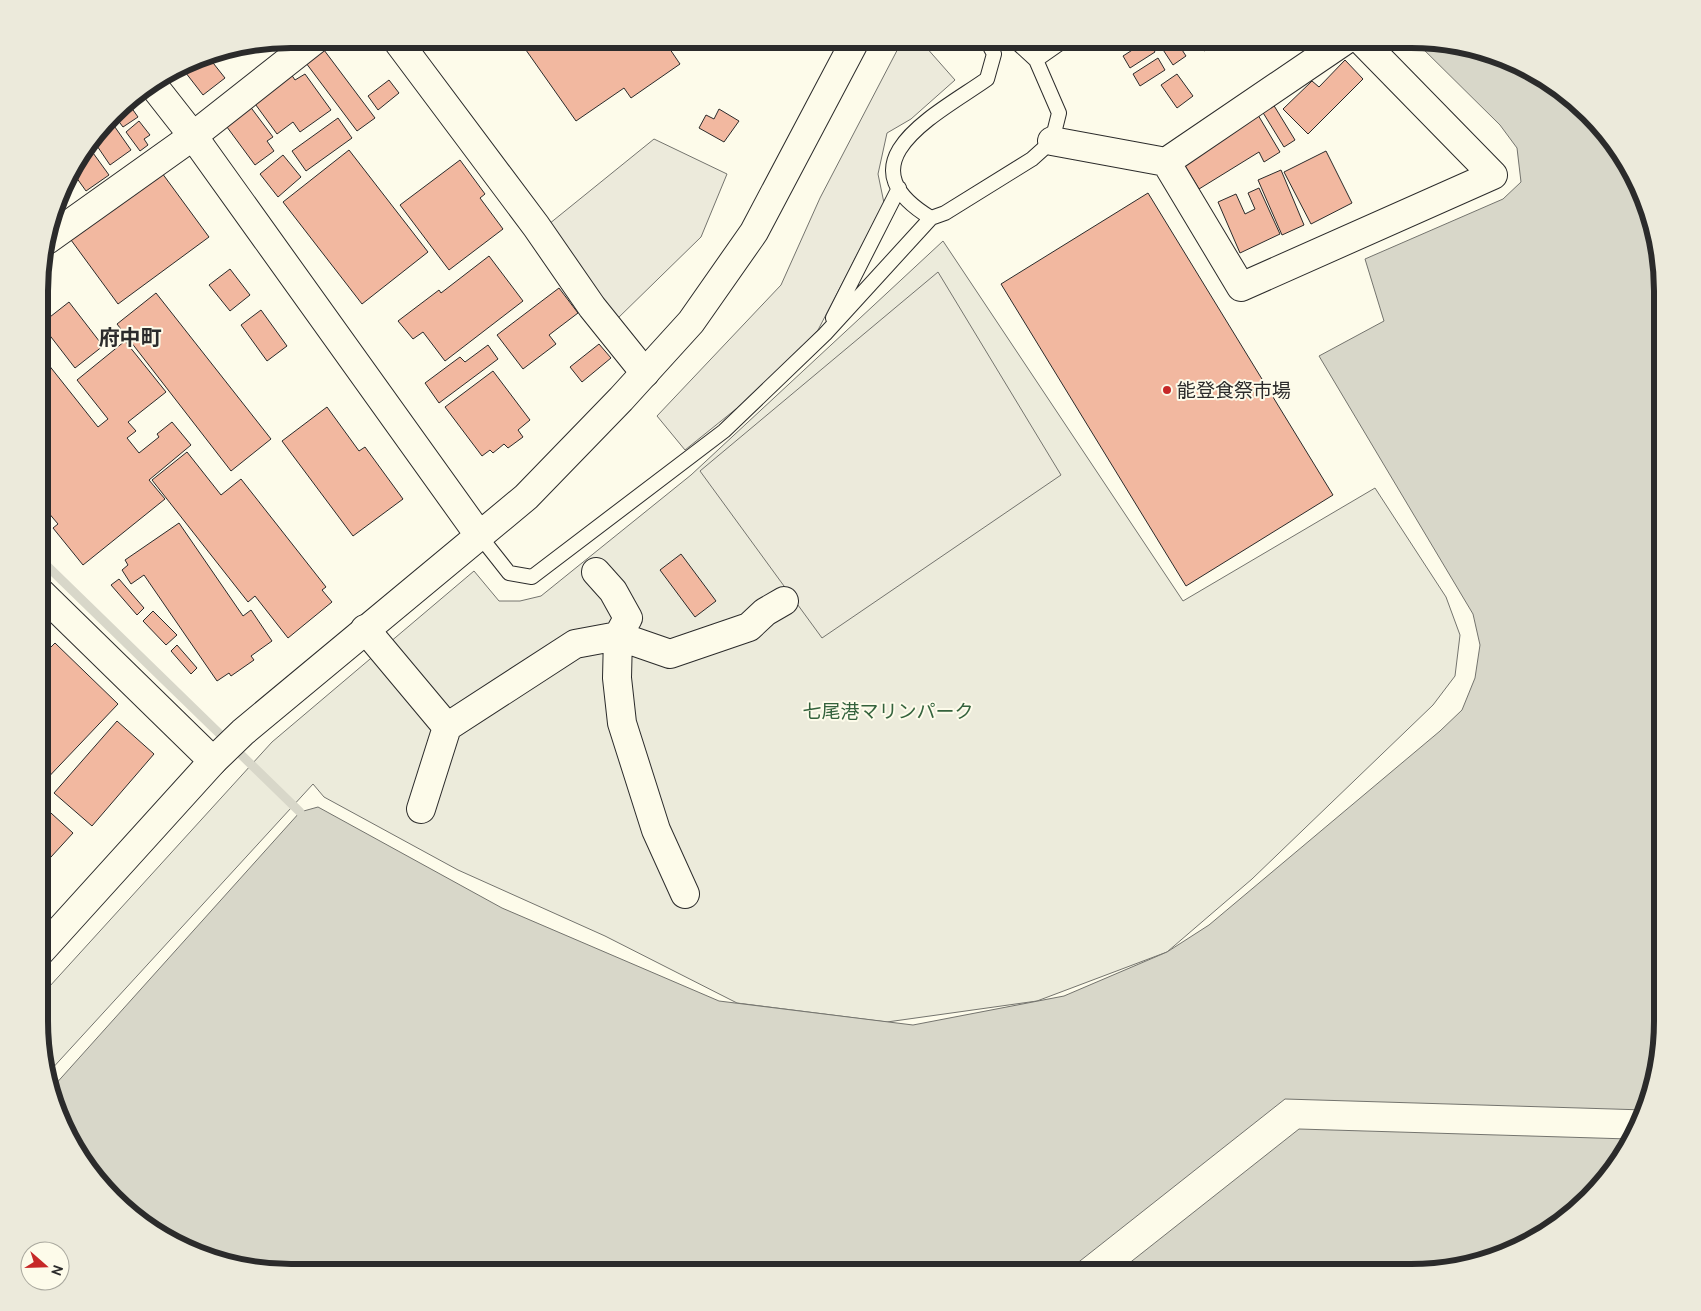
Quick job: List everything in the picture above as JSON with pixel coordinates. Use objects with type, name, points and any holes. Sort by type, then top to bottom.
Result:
[{"type":"street","points":[[54,235],[193,136],[305,48]]},
{"type":"street","points":[[403,48],[536,226],[592,308],[645,373]]},
{"type":"street","points":[[48,944],[217,758],[243,732],[526,497],[645,373],[691,322],[754,232],[851,48]]},
{"type":"street","points":[[1052,141],[1166,162],[1335,48]]},
{"type":"street","points":[[1166,162],[1241,287],[1492,175],[1369,48]]},
{"type":"street","points":[[156,88],[193,136],[479,535]]},
{"type":"street","points":[[596,572],[613,591],[628,618],[618,636],[617,678],[622,723],[656,830],[685,894]]},
{"type":"street","points":[[48,600],[217,758]]},
{"type":"street","points":[[421,809],[447,727],[575,644],[618,636],[670,654],[749,626],[765,612],[784,601]]},
{"type":"street","points":[[365,629],[447,727]]},
{"type":"lane","points":[[931,218],[913,207],[899,188],[892,168],[897,150],[912,132],[987,79],[994,54],[991,48]]},
{"type":"lane","points":[[479,535],[510,573],[532,577],[724,431],[825,334],[931,218],[945,213],[1032,159],[1052,141],[1059,113],[1036,60],[1023,48]]},
{"type":"lane","points":[[1036,60],[1053,48]]},
{"type":"lane","points":[[825,334],[899,188]]},
{"type":"green space","name":"七尾港マリンパーク","points":[[943,241],[1183,601],[1375,488],[1446,597],[1460,635],[1455,676],[1433,705],[1252,879],[1167,952],[1037,1001],[887,1022],[737,1003],[605,936],[458,870],[324,797],[313,784],[52,1069],[48,1036],[48,988],[272,742],[474,571],[499,601],[520,601],[541,596],[691,475]]},
{"type":"shaded area","points":[[898,48],[927,48],[955,80],[911,119],[887,133],[878,174],[884,203],[818,330],[772,380],[685,450],[657,416],[781,285],[820,198]]},
{"type":"shaded area","points":[[1422,48],[1458,52],[1488,60],[1518,73],[1545,88],[1571,108],[1593,130],[1621,169],[1641,213],[1649,243],[1654,291],[1653,1036],[1649,1068],[1641,1098],[1621,1142],[1593,1181],[1571,1203],[1545,1223],[1518,1238],[1488,1251],[1458,1259],[1410,1264],[291,1264],[243,1259],[213,1251],[169,1231],[130,1203],[108,1181],[88,1155],[66,1113],[56,1084],[300,812],[318,807],[502,908],[719,1001],[913,1025],[1064,996],[1167,952],[1209,925],[1440,731],[1462,710],[1475,678],[1480,645],[1473,614],[1319,356],[1384,321],[1365,259],[1503,199],[1521,182],[1517,148],[1500,125]]},
{"type":"shaded area","points":[[654,139],[727,174],[701,237],[616,320],[549,224]]},
{"type":"shaded area","points":[[938,272],[1061,475],[822,638],[700,471]]},
{"type":"pier","points":[[1285,1099],[1636,1110],[1623,1139],[1299,1129],[1128,1264],[1076,1264]]},
{"type":"building","points":[[525,48],[669,48],[680,64],[631,98],[624,88],[576,121]]},
{"type":"building","points":[[1136,48],[1153,48],[1155,52],[1130,68],[1123,56]]},
{"type":"building","points":[[1162,48],[1181,48],[1186,56],[1173,65]]},
{"type":"building","points":[[324,50],[375,118],[357,131],[306,63]]},
{"type":"building","points":[[1158,58],[1165,70],[1140,86],[1133,74]]},
{"type":"building","points":[[1345,60],[1363,79],[1308,134],[1283,109],[1312,81],[1319,87]]},
{"type":"building","points":[[211,61],[225,78],[203,95],[185,72]]},
{"type":"building","points":[[291,74],[295,80],[305,74],[331,110],[300,132],[293,122],[277,134],[253,101]]},
{"type":"building","points":[[1177,74],[1193,96],[1177,108],[1161,85]]},
{"type":"building","points":[[389,80],[399,93],[378,110],[368,96]]},
{"type":"building","points":[[1273,104],[1295,140],[1284,147],[1262,111]]},
{"type":"building","points":[[249,105],[273,137],[267,141],[274,151],[255,165],[224,123]]},
{"type":"building","points":[[131,107],[138,117],[123,127],[118,120]]},
{"type":"building","points":[[719,109],[739,121],[724,142],[699,128],[706,115],[714,119]]},
{"type":"building","points":[[1258,115],[1280,152],[1264,162],[1259,152],[1199,189],[1182,161]]},
{"type":"building","points":[[338,118],[352,138],[306,171],[292,151]]},
{"type":"building","points":[[139,121],[150,135],[144,139],[148,145],[140,151],[126,132]]},
{"type":"building","points":[[113,125],[131,150],[110,165],[96,145]]},
{"type":"building","points":[[349,150],[428,252],[362,304],[283,202]]},
{"type":"building","points":[[92,151],[109,175],[86,191],[76,177]]},
{"type":"building","points":[[1326,151],[1352,203],[1311,224],[1284,172]]},
{"type":"building","points":[[283,155],[301,177],[278,197],[260,174]]},
{"type":"building","points":[[460,160],[485,194],[480,198],[503,229],[449,270],[400,205]]},
{"type":"building","points":[[1281,170],[1304,225],[1282,235],[1258,180]]},
{"type":"building","points":[[162,173],[209,237],[118,304],[71,240]]},
{"type":"building","points":[[1259,188],[1280,234],[1240,253],[1218,202],[1236,194],[1245,214],[1255,209],[1248,193]]},
{"type":"building","name":"能登食祭市場","points":[[1148,193],[1333,495],[1186,586],[1001,284]]},
{"type":"building","points":[[489,256],[523,301],[445,361],[423,332],[413,339],[398,321],[439,290],[441,293]]},
{"type":"building","points":[[230,269],[250,295],[230,311],[209,285]]},
{"type":"building","points":[[559,288],[578,313],[549,335],[556,344],[523,369],[497,335]]},
{"type":"building","points":[[156,293],[271,439],[231,471],[117,324]]},
{"type":"building","points":[[69,302],[103,346],[75,368],[48,333],[48,318]]},
{"type":"building","points":[[261,310],[287,346],[267,361],[241,325]]},
{"type":"building","points":[[125,341],[166,392],[128,422],[136,431],[127,438],[139,453],[159,437],[157,434],[172,422],[191,445],[149,480],[165,499],[83,565],[53,528],[58,524],[48,512],[48,364],[98,427],[108,419],[77,380]]},
{"type":"building","points":[[599,344],[611,358],[582,382],[570,367]]},
{"type":"building","points":[[488,345],[498,359],[439,403],[425,383],[460,357],[465,362]]},
{"type":"building","points":[[493,371],[530,420],[518,430],[523,437],[508,448],[504,444],[493,453],[490,450],[482,456],[445,407]]},
{"type":"building","points":[[327,407],[359,451],[365,447],[403,499],[353,536],[282,441]]},
{"type":"building","points":[[187,452],[221,495],[241,479],[326,587],[322,590],[332,602],[288,638],[255,596],[248,602],[152,480]]},
{"type":"building","points":[[179,523],[243,616],[251,610],[272,641],[251,656],[254,660],[231,676],[229,673],[217,681],[144,575],[131,584],[122,570],[128,565],[125,560]]},
{"type":"building","points":[[681,554],[716,601],[695,617],[660,570]]},
{"type":"building","points":[[119,579],[144,608],[137,615],[111,585]]},
{"type":"building","points":[[153,611],[177,635],[166,645],[143,621]]},
{"type":"building","points":[[55,643],[118,704],[48,778],[48,650]]},
{"type":"building","points":[[177,645],[197,668],[191,674],[171,651]]},
{"type":"building","points":[[117,721],[154,754],[92,826],[54,793]]},
{"type":"building","points":[[48,810],[73,833],[48,860]]},
{"type":"waterway","points":[[48,567],[300,812]]},
{"type":"place","name":"能登食祭市場","points":[[1167,390]]},
{"type":"district","name":"府中町","points":[[130,337]]}]
